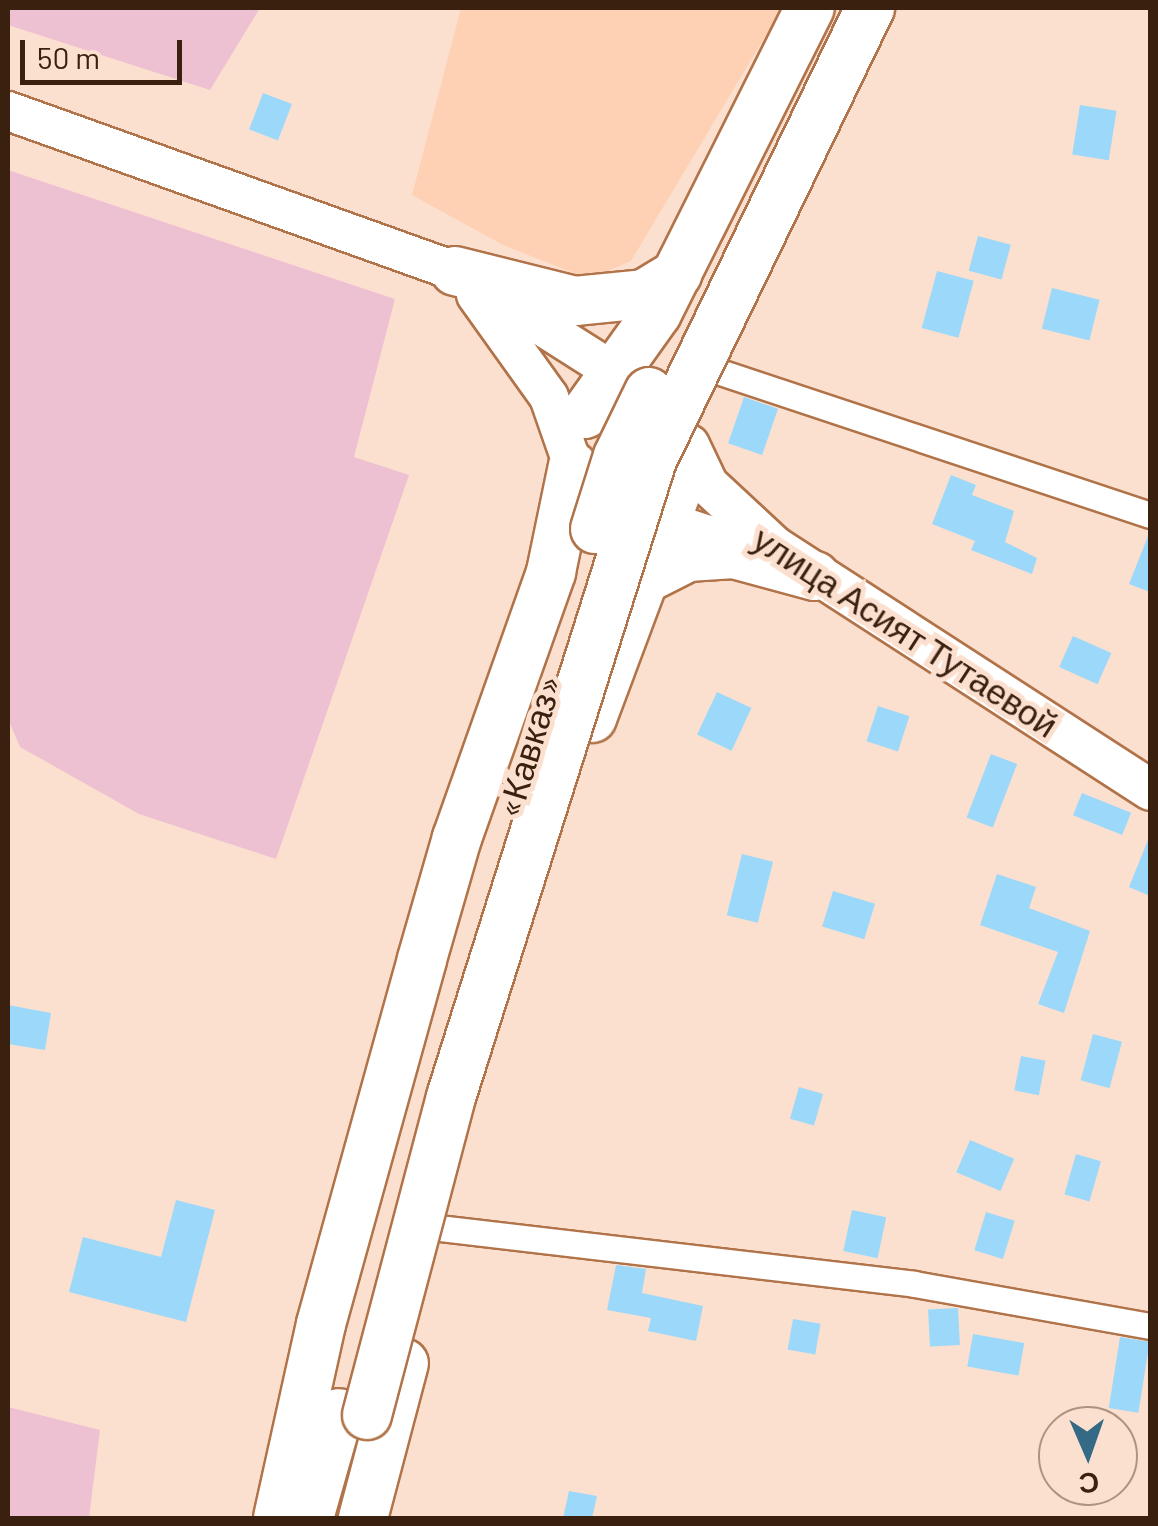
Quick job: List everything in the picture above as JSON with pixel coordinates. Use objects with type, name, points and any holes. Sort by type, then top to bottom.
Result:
[{"type":"highway","points":[[585,414],[612,370],[639,341],[677,274],[810,8]]},
{"type":"highway","name":"«Кавказ»","points":[[361,1518],[353,1414],[417,1108],[618,456],[838,8]]},
{"type":"highway","name":"«Кавказ»","points":[[309,1518],[353,1414],[652,460],[870,8]]},
{"type":"highway","points":[[361,1518],[544,846],[644,580],[670,479],[717,371],[891,8]]},
{"type":"highway","points":[[455,271],[575,301],[644,294],[677,274]]},
{"type":"highway","points":[[278,1518],[321,1324],[422,958],[457,838],[551,572],[573,466]]},
{"type":"highway","points":[[644,580],[688,557],[734,554],[815,576]]},
{"type":"main road","points":[[8,111],[455,271],[654,398],[670,479],[815,576]]},
{"type":"main road","points":[[455,271],[509,333],[550,397],[573,466],[593,498],[670,479]]},
{"type":"main road","points":[[573,466],[575,430],[585,414],[617,394],[654,398]]},
{"type":"main road","name":"улица Асият Тутаевой","points":[[670,479],[708,485],[740,521],[815,576],[1150,790]]},
{"type":"street","points":[[717,371],[1150,514]]},
{"type":"street","points":[[440,1228],[914,1284],[1150,1326]]},
{"type":"shaded area","points":[[8,8],[260,8],[210,90],[8,25]]},
{"type":"shaded area","points":[[461,8],[782,8],[631,261],[589,279],[503,245],[412,195]]},
{"type":"shaded area","points":[[8,170],[395,299],[354,457],[409,475],[276,859],[139,814],[20,747],[8,719]]},
{"type":"shaded area","points":[[8,1407],[100,1430],[89,1518],[8,1518]]},
{"type":"building","points":[[263,93],[292,104],[278,141],[249,129]]},
{"type":"building","points":[[1080,105],[1117,111],[1109,160],[1072,154]]},
{"type":"building","points":[[978,236],[1011,245],[1002,280],[969,271]]},
{"type":"building","points":[[937,271],[974,281],[958,338],[922,328]]},
{"type":"building","points":[[1052,288],[1100,300],[1089,341],[1042,329]]},
{"type":"building","points":[[744,397],[778,409],[762,455],[728,443]]},
{"type":"building","points":[[951,475],[976,485],[972,495],[1014,511],[1005,542],[1037,558],[1032,574],[971,550],[975,541],[932,524]]},
{"type":"building","points":[[1150,531],[1150,592],[1129,584]]},
{"type":"building","points":[[1073,636],[1111,653],[1098,684],[1059,667]]},
{"type":"building","points":[[717,692],[751,708],[732,751],[697,735]]},
{"type":"building","points":[[878,706],[909,716],[898,751],[867,741]]},
{"type":"building","points":[[991,754],[1017,764],[993,828],[967,817]]},
{"type":"building","points":[[1082,793],[1131,813],[1122,835],[1073,815]]},
{"type":"building","points":[[1150,835],[1150,896],[1129,887]]},
{"type":"building","points":[[742,854],[773,862],[758,923],[727,915]]},
{"type":"building","points":[[997,874],[1036,887],[1029,908],[1090,931],[1064,1013],[1038,1004],[1058,952],[980,925]]},
{"type":"building","points":[[833,891],[875,904],[864,939],[822,926]]},
{"type":"building","points":[[8,1005],[51,1013],[45,1050],[8,1044]]},
{"type":"building","points":[[1093,1034],[1122,1042],[1110,1088],[1081,1080]]},
{"type":"building","points":[[1021,1056],[1046,1061],[1039,1095],[1014,1090]]},
{"type":"building","points":[[799,1087],[823,1094],[814,1126],[790,1119]]},
{"type":"building","points":[[970,1140],[1014,1159],[1001,1191],[956,1172]]},
{"type":"building","points":[[1076,1154],[1101,1161],[1089,1202],[1064,1194]]},
{"type":"building","points":[[176,1200],[215,1210],[186,1322],[69,1292],[83,1237],[161,1257]]},
{"type":"building","points":[[852,1210],[886,1217],[878,1258],[843,1251]]},
{"type":"building","points":[[986,1212],[1015,1221],[1003,1259],[974,1250]]},
{"type":"building","points":[[616,1265],[646,1269],[642,1293],[703,1306],[696,1341],[648,1331],[651,1318],[607,1310]]},
{"type":"building","points":[[958,1308],[960,1345],[930,1347],[928,1310]]},
{"type":"building","points":[[793,1319],[821,1324],[815,1354],[788,1350]]},
{"type":"building","points":[[973,1334],[1024,1343],[1018,1376],[967,1366]]},
{"type":"building","points":[[1120,1337],[1150,1342],[1138,1413],[1138,1406],[1109,1406]]},
{"type":"building","points":[[569,1491],[597,1496],[592,1518],[563,1518]]}]
